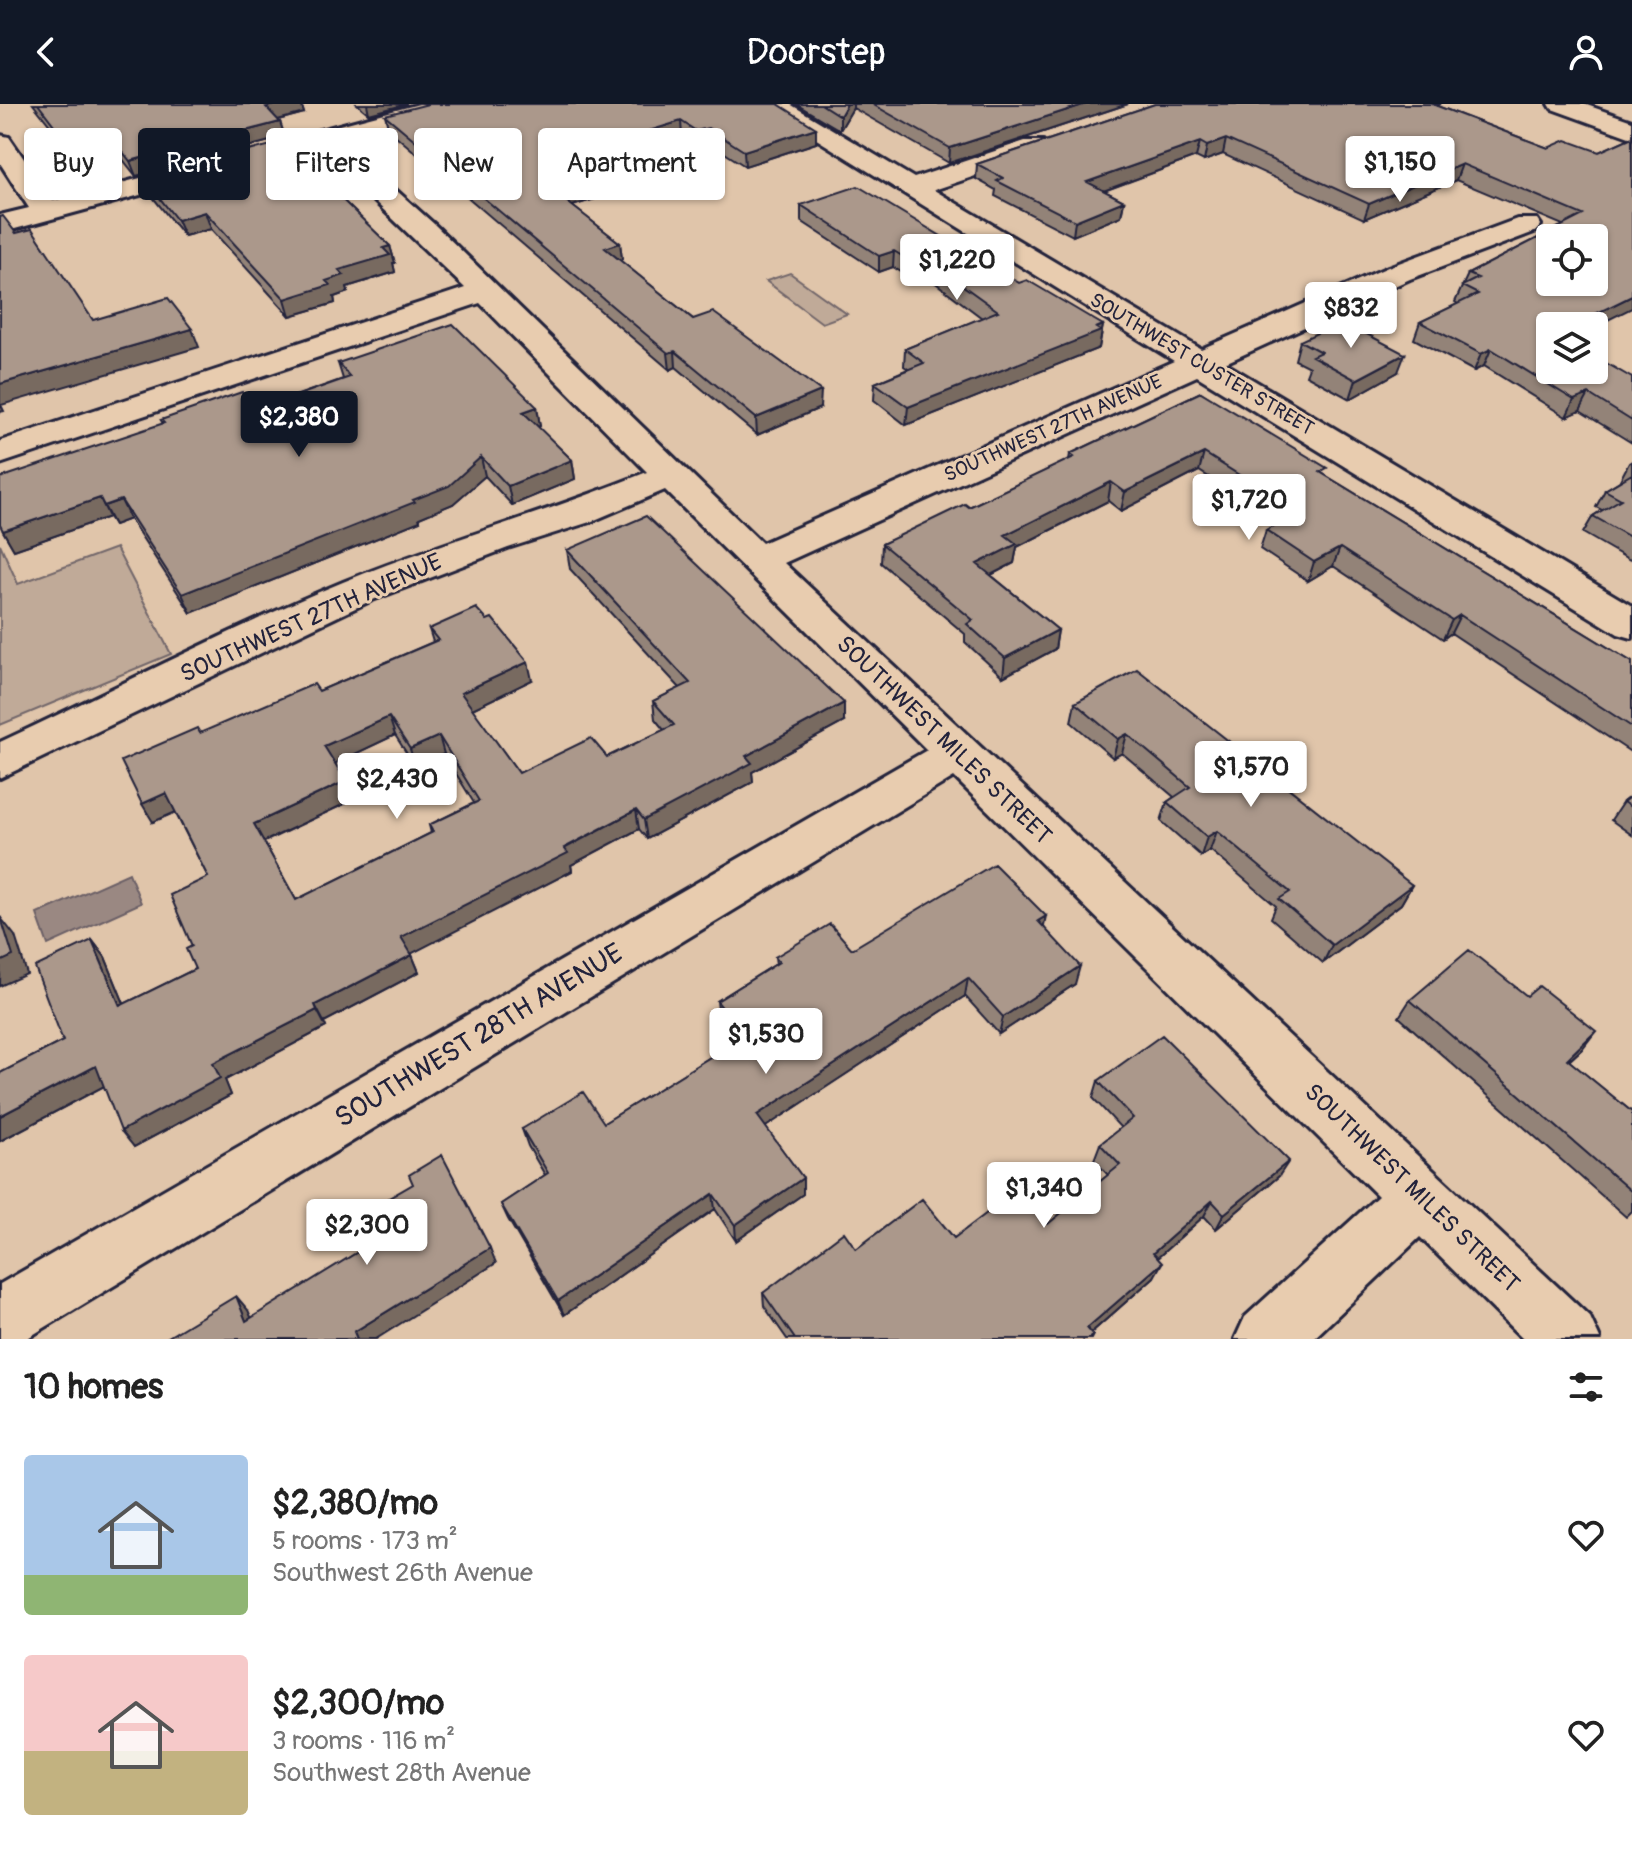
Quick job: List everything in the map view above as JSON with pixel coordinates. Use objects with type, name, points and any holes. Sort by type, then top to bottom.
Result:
[{"type":"street","points":[[359,128],[447,104]]},
{"type":"street","name":"SOUTHWEST CUSTER STREET","points":[[772,104],[1632,624]]},
{"type":"street","points":[[1561,104],[1632,130]]},
{"type":"street","points":[[912,188],[1059,139]]},
{"type":"street","points":[[0,143],[46,212]]},
{"type":"street","points":[[0,224],[138,187]]},
{"type":"street","name":"SOUTHWEST MILES STREET","points":[[391,200],[757,560],[1568,1339]]},
{"type":"street","name":"SOUTHWEST 27TH AVENUE","points":[[757,560],[1399,273],[1527,225]]},
{"type":"street","points":[[0,453],[485,291]]},
{"type":"street","name":"SOUTHWEST 27TH AVENUE","points":[[0,761],[356,592],[494,539],[577,514],[673,474]]},
{"type":"street","name":"SOUTHWEST 28TH AVENUE","points":[[0,1319],[958,753]]},
{"type":"street","points":[[1267,1339],[1420,1197]]},
{"type":"shaded area","points":[[790,273],[847,314],[822,323],[766,281]]},
{"type":"shaded area","points":[[0,544],[18,584],[116,548],[171,654],[0,725]]},
{"type":"shaded area","points":[[129,873],[141,903],[48,945],[37,914]]},
{"type":"building","points":[[38,104],[279,104],[266,107],[280,122],[250,130],[138,128],[138,159],[130,161],[122,151],[122,128],[56,128]]},
{"type":"building","points":[[428,104],[778,104],[816,128],[744,151],[725,139],[725,128],[692,128],[681,121],[658,128],[538,128],[538,200],[565,200],[620,243],[605,248],[693,319],[713,312],[821,391],[756,418],[675,351],[668,353],[486,200],[522,200],[522,128],[414,128],[414,139],[385,115]]},
{"type":"building","points":[[821,104],[847,104],[840,116]]},
{"type":"building","points":[[872,104],[1086,104],[950,148]]},
{"type":"building","points":[[1155,104],[1432,104],[1548,148],[1566,140],[1599,152],[1630,138],[1632,296],[1599,312],[1536,312],[1536,377],[1491,349],[1481,354],[1420,322],[1478,294],[1462,286],[1478,278],[1468,274],[1536,239],[1536,296],[1608,296],[1608,224],[1565,224],[1583,215],[1462,164],[1369,204],[1226,139],[1207,146],[1200,142],[1087,182],[1124,201],[1075,221],[997,181],[1003,178],[977,164]]},
{"type":"building","points":[[266,146],[266,200],[343,200],[390,246],[383,248],[390,255],[339,270],[344,275],[326,281],[330,285],[285,299],[205,212],[177,220],[161,200],[250,200],[250,151]]},
{"type":"building","points":[[858,186],[1019,283],[1027,280],[1103,325],[1096,328],[1101,331],[908,407],[875,383],[924,363],[905,349],[998,311],[926,259],[929,253],[910,261],[894,251],[879,256],[801,205]]},
{"type":"building","points":[[3,216],[16,233],[32,229],[93,320],[168,298],[192,329],[0,384],[0,217]]},
{"type":"building","points":[[1342,321],[1405,354],[1356,380],[1312,356],[1321,352],[1300,341]]},
{"type":"building","points":[[453,324],[537,407],[523,412],[572,460],[508,486],[481,457],[449,486],[413,500],[415,502],[182,594],[121,500],[104,506],[100,498],[3,531],[0,525],[0,478],[164,423],[161,420],[242,392],[256,410],[350,377],[338,363]]},
{"type":"building","points":[[1608,364],[1632,378],[1632,421],[1589,394],[1574,400],[1548,384],[1608,384]]},
{"type":"building","points":[[1201,392],[1327,468],[1320,472],[1632,662],[1632,727],[1460,615],[1452,620],[1340,548],[1314,562],[1266,530],[1298,512],[1204,453],[1125,492],[1111,482],[1005,535],[1017,544],[977,564],[1058,630],[1005,658],[967,624],[973,620],[882,544],[1074,457],[1070,454]]},
{"type":"building","points":[[1632,474],[1632,538],[1593,516],[1621,499],[1605,490]]},
{"type":"building","points":[[646,516],[844,703],[746,756],[752,763],[644,820],[636,810],[564,848],[568,853],[401,937],[412,955],[315,1005],[317,1010],[213,1063],[220,1078],[121,1131],[96,1066],[0,1116],[0,1073],[63,1041],[35,967],[92,940],[120,1006],[195,969],[186,949],[192,946],[170,895],[208,877],[166,793],[142,804],[121,761],[197,728],[200,733],[314,684],[319,691],[438,640],[429,629],[476,608],[487,620],[492,618],[528,662],[461,693],[519,773],[591,738],[607,757],[674,725],[653,701],[690,683],[567,550]],"holes":[[[389,717],[410,749],[439,736],[479,801],[429,825],[433,832],[296,900],[254,824],[346,781],[324,746]]]},
{"type":"building","points":[[1137,669],[1412,885],[1332,945],[1279,899],[1290,892],[1217,831],[1207,837],[1167,802],[1190,787],[1127,734],[1118,739],[1075,703]]},
{"type":"building","points":[[1632,795],[1632,808],[1623,802]]},
{"type":"building","points":[[994,864],[1046,916],[1038,921],[1080,966],[1003,1017],[968,978],[757,1115],[803,1178],[735,1225],[713,1194],[558,1301],[501,1204],[548,1173],[522,1129],[583,1092],[604,1123],[744,1036],[717,1001],[779,962],[775,957],[830,924],[852,949]]},
{"type":"building","points":[[0,919],[13,956],[0,962]]},
{"type":"building","points":[[1469,950],[1527,996],[1539,986],[1596,1031],[1567,1059],[1632,1112],[1632,1192],[1410,1000]]},
{"type":"building","points":[[1162,1035],[1289,1161],[1224,1214],[1212,1201],[1153,1253],[1162,1263],[1087,1328],[1093,1335],[1088,1339],[795,1339],[763,1293],[844,1232],[856,1249],[922,1199],[954,1238],[1017,1190],[1048,1224],[1120,1165],[1100,1144],[1133,1118],[1098,1081]]},
{"type":"building","points":[[442,1155],[490,1248],[354,1332],[357,1339],[165,1339],[236,1296],[246,1321],[359,1251],[346,1223],[413,1184],[409,1175]]}]
